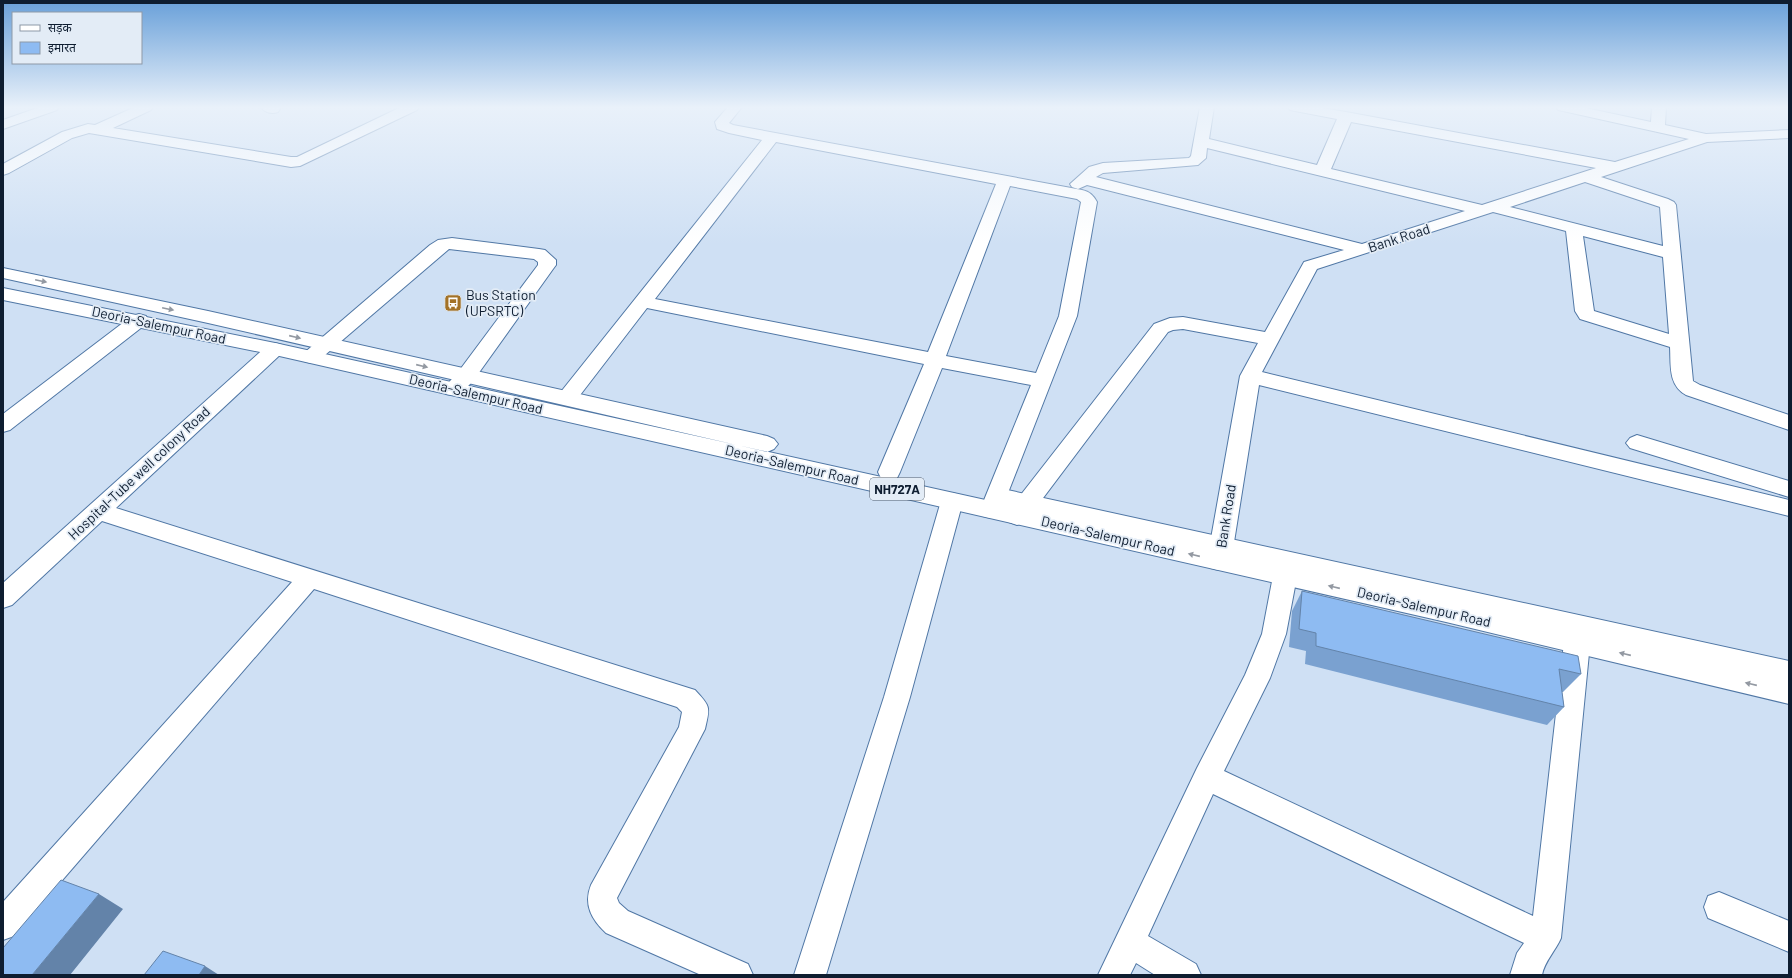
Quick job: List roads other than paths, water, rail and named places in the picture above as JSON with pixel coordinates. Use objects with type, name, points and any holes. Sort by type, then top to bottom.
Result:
[{"type":"main road","points":[[3,170],[35,153]]},
{"type":"main road","points":[[234,153],[291,162],[300,161],[320,153]]},
{"type":"main road","points":[[567,398],[760,153]]},
{"type":"main road","points":[[853,153],[1082,195],[1087,198],[1089,202],[1068,316],[994,503]]},
{"type":"main road","points":[[1067,192],[1095,170],[1103,168],[1193,162],[1198,158],[1199,153]]},
{"type":"main road","points":[[1244,153],[1322,172],[1574,228],[1673,254]]},
{"type":"main road","points":[[1322,172],[1330,153]]},
{"type":"main road","points":[[1540,153],[1616,167]]},
{"type":"main road","name":"Bank Road","points":[[1220,553],[1250,376],[1310,266],[1661,153]]},
{"type":"main road","points":[[1585,177],[1668,205],[1682,380],[1686,386],[1693,390],[1789,423]]},
{"type":"main road","points":[[1084,179],[1362,250]]},
{"type":"main road","points":[[889,472],[935,360],[1005,180]]},
{"type":"main road","points":[[1574,228],[1584,312],[1587,315],[1680,344]]},
{"type":"main road","points":[[319,351],[436,249],[444,244],[452,243],[539,254],[545,257],[547,264],[460,382]]},
{"type":"main road","name":"Deoria-Salempur Road","points":[[3,273],[319,351],[460,382],[952,501],[994,503]]},
{"type":"main road","name":"Deoria-Salempur Road","points":[[3,294],[139,320],[274,349],[319,351]]},
{"type":"main road","points":[[643,302],[1042,381]]},
{"type":"main road","points":[[3,425],[139,320]]},
{"type":"main road","points":[[1023,509],[1161,328],[1170,324],[1183,323],[1270,339]]},
{"type":"main road","name":"Hospital-Tube well colony Road","points":[[3,598],[274,349]]},
{"type":"main road","points":[[1250,376],[1789,508]]},
{"type":"main road","name":"Deoria-Salempur Road","points":[[460,382],[567,398],[889,472],[994,503],[1220,553],[1789,672]]},
{"type":"main road","points":[[1637,443],[1789,489]]},
{"type":"main road","points":[[810,975],[897,697],[952,501]]},
{"type":"main road","points":[[98,511],[686,698],[696,709],[692,729],[602,896],[606,912],[616,922],[737,975]]},
{"type":"main road","name":"Deoria-Salempur Road","points":[[1220,553],[1285,576],[1577,643],[1789,694]]},
{"type":"main road","points":[[1114,975],[1207,777],[1257,678],[1274,634],[1285,576]]},
{"type":"main road","points":[[3,925],[310,578]]},
{"type":"main road","points":[[1526,975],[1528,964],[1546,938],[1577,643]]},
{"type":"main road","points":[[1207,777],[1546,938]]},
{"type":"main road","points":[[1719,907],[1789,937]]},
{"type":"main road","points":[[1129,942],[1185,975]]},
{"type":"place","name":"Bus Station (UPSRTC)","points":[[453,303]]}]
